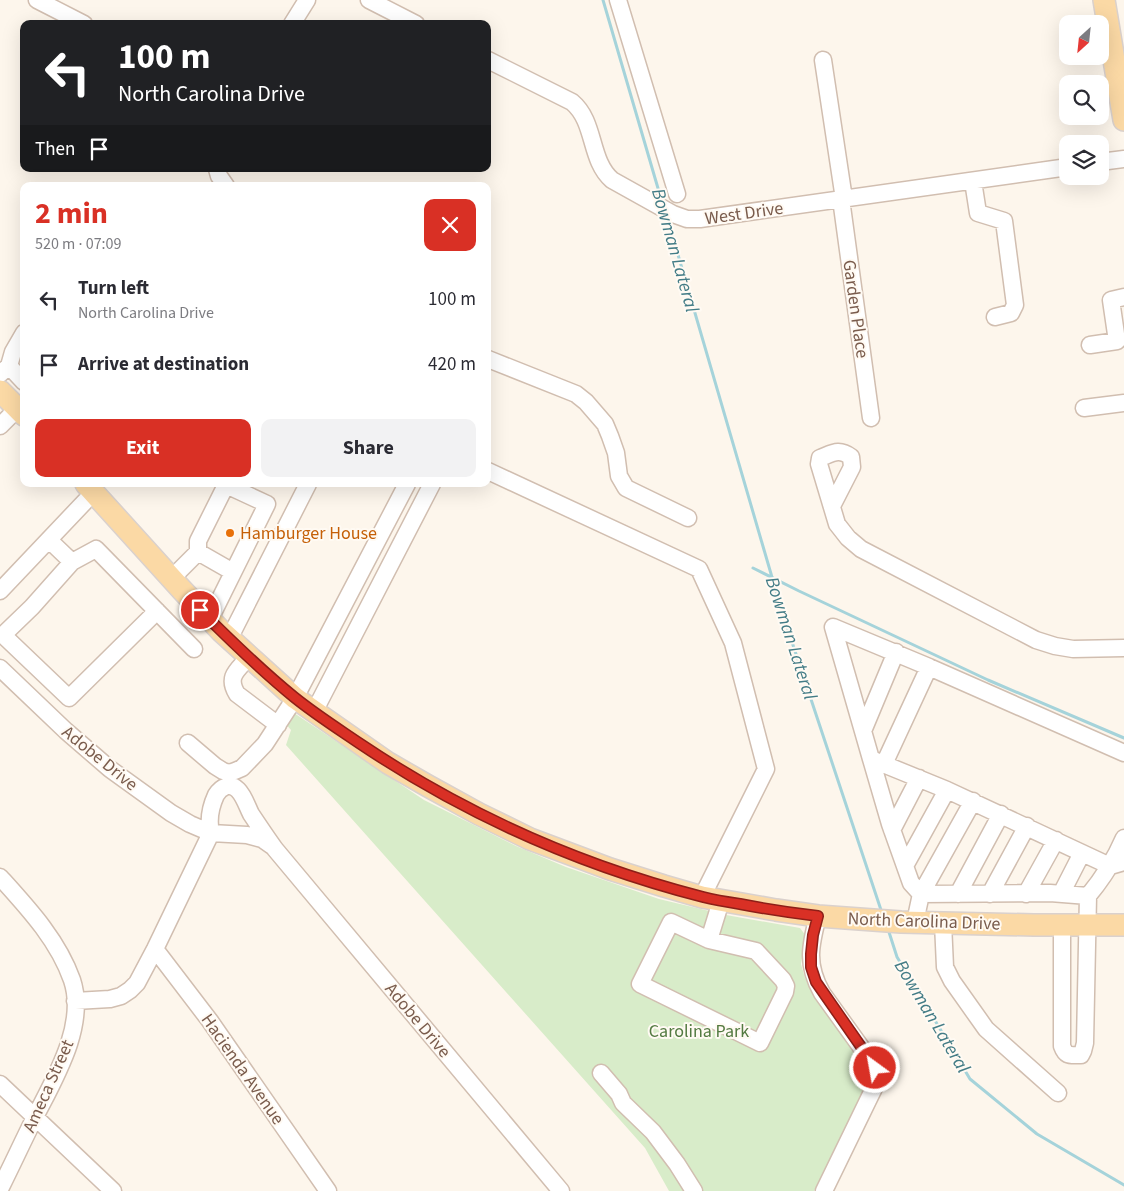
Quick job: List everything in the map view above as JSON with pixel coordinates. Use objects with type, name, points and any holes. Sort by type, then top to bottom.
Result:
[{"type":"main road","points":[[1104,0],[1124,120]]},
{"type":"main road","points":[[0,391],[20,411]]},
{"type":"main road","name":"North Carolina Drive","points":[[90,488],[171,579],[229,639],[295,698],[388,763],[491,820],[530,839],[610,870],[712,899],[776,910],[858,920],[1124,925]]},
{"type":"street","points":[[37,0],[58,5],[79,20]]},
{"type":"street","points":[[294,20],[307,0]]},
{"type":"street","points":[[369,0],[408,20]]},
{"type":"street","points":[[618,0],[678,194]]},
{"type":"street","name":"Garden Place","points":[[823,60],[871,418]]},
{"type":"street","name":"West Drive","points":[[491,62],[572,102],[584,116],[602,168],[607,176],[673,214],[688,219],[700,219],[1059,168]]},
{"type":"street","points":[[1109,161],[1124,159]]},
{"type":"street","points":[[973,180],[978,213],[1004,221],[1016,305],[1011,313],[995,317]]},
{"type":"street","points":[[1090,345],[1120,340],[1111,300],[1124,296]]},
{"type":"street","points":[[20,340],[4,370],[20,380]]},
{"type":"street","points":[[491,360],[576,394],[586,402],[605,424],[616,454],[619,476],[626,488],[688,518]]},
{"type":"street","points":[[1084,408],[1124,403]]},
{"type":"street","points":[[0,426],[20,413]]},
{"type":"street","points":[[491,472],[699,569],[733,643],[766,769],[712,899],[709,940]]},
{"type":"street","points":[[171,579],[198,552],[198,542],[225,487]]},
{"type":"street","points":[[210,619],[267,504],[232,487]]},
{"type":"street","points":[[229,639],[306,487]]},
{"type":"street","points":[[188,743],[215,766],[229,772],[242,768],[265,744],[295,698],[405,487]]},
{"type":"street","points":[[314,712],[430,487]]},
{"type":"street","points":[[0,591],[49,540],[90,488]]},
{"type":"street","points":[[832,506],[837,524],[848,538],[861,549],[1036,640],[1072,649],[1124,648]]},
{"type":"street","points":[[49,540],[72,562]]},
{"type":"street","points":[[157,611],[69,698],[4,634],[32,607],[72,562],[96,548],[194,649]]},
{"type":"street","points":[[198,552],[233,572]]},
{"type":"street","points":[[1088,896],[1061,894],[922,894],[911,883],[892,830],[877,762],[863,731],[833,627],[896,652],[1124,753]]},
{"type":"street","points":[[863,731],[896,652]]},
{"type":"street","points":[[249,657],[233,676],[233,686],[237,694],[278,725]]},
{"type":"street","points":[[877,762],[929,667]]},
{"type":"street","name":"Adobe Drive","points":[[0,668],[66,731],[110,768],[171,812],[190,824],[211,833],[247,834],[262,839],[275,849]]},
{"type":"street","points":[[877,762],[973,801],[1082,852],[1117,864]]},
{"type":"street","points":[[892,830],[919,778]]},
{"type":"street","name":"Adobe Drive","points":[[211,833],[209,826],[212,802],[220,789],[232,786],[240,791],[252,814],[275,849],[562,1191]]},
{"type":"street","points":[[905,866],[947,790]]},
{"type":"street","points":[[908,922],[973,801]]},
{"type":"street","points":[[958,894],[1001,814]]},
{"type":"street","points":[[990,894],[1027,826]]},
{"type":"street","points":[[0,877],[52,940],[66,965],[72,982],[75,1000],[110,999],[125,993],[136,983],[211,833]]},
{"type":"street","points":[[1062,925],[1062,1046],[1064,1052],[1069,1055],[1080,1055],[1085,1043],[1088,896],[1117,864],[1116,855],[1124,838]]},
{"type":"street","points":[[1026,894],[1056,840]]},
{"type":"street","points":[[1061,894],[1082,852]]},
{"type":"street","points":[[818,916],[811,954],[811,967],[816,982],[871,1061],[875,1068],[876,1077],[874,1086],[824,1191]]},
{"type":"street","points":[[670,922],[709,940],[756,951],[783,980],[786,986],[785,992],[760,1044],[640,984],[670,922]]},
{"type":"street","points":[[943,923],[945,967],[952,981],[986,1029],[1058,1093]]},
{"type":"street","name":"Hacienda Avenue","points":[[155,948],[210,1021],[328,1191]]},
{"type":"street","name":"Ameca Street","points":[[0,1189],[63,1062],[74,1020],[75,1000]]},
{"type":"street","points":[[601,1073],[619,1094],[623,1103],[653,1132],[694,1191]]},
{"type":"street","points":[[0,1084],[113,1191]]},
{"type":"green space","name":"Carolina Park","points":[[294,713],[424,800],[516,846],[566,867],[659,899],[726,915],[800,928],[806,936],[801,964],[805,978],[865,1059],[871,1075],[814,1191],[669,1191],[645,1148],[286,745],[291,730],[284,722]]},
{"type":"waterway","name":"Bowman Lateral","points":[[603,0],[662,202]]},
{"type":"waterway","name":"Bowman Lateral","points":[[667,217],[783,615],[882,913]]},
{"type":"waterway","points":[[753,568],[988,680],[1124,738]]},
{"type":"waterway","name":"Bowman Lateral","points":[[888,929],[897,957],[970,1079],[1037,1134],[1124,1185]]},
{"type":"place","name":"Hamburger House","points":[[230,533]]},
{"type":"route","points":[[200,610],[243,652],[304,705],[388,763],[479,814],[530,839],[610,870],[702,897],[818,916],[811,954],[811,967],[816,982],[875,1068]]}]
